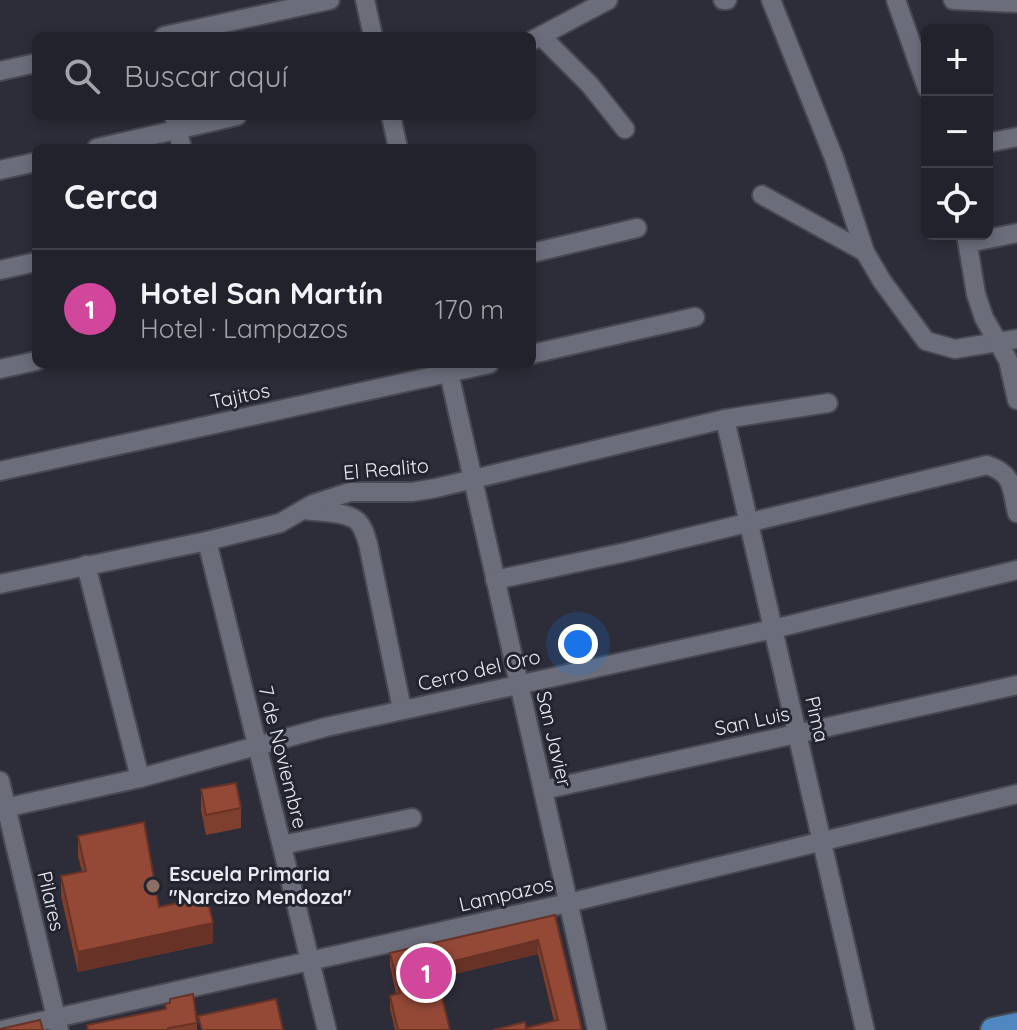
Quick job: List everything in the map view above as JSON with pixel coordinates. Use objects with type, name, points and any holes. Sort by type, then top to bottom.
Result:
[{"type":"main road","points":[[993,1030],[1017,1025]]},
{"type":"street","points":[[182,32],[330,0]]},
{"type":"street","points":[[365,0],[372,32]]},
{"type":"street","points":[[608,0],[537,39],[590,85],[625,129]]},
{"type":"street","points":[[771,0],[834,158],[865,252],[882,281],[926,341],[955,349],[1008,341]]},
{"type":"street","points":[[896,0],[921,71]]},
{"type":"street","points":[[953,0],[1012,2]]},
{"type":"street","points":[[0,71],[32,64]]},
{"type":"street","points":[[116,144],[221,120]]},
{"type":"street","points":[[392,120],[397,144]]},
{"type":"street","points":[[993,142],[1017,137]]},
{"type":"street","points":[[0,170],[32,163]]},
{"type":"street","points":[[762,195],[865,252]]},
{"type":"street","points":[[536,252],[637,228]]},
{"type":"street","points":[[993,236],[1017,233]]},
{"type":"street","points":[[967,240],[976,294],[984,318],[1008,341],[1008,360],[1016,392]]},
{"type":"street","points":[[0,270],[32,263]]},
{"type":"street","points":[[536,353],[695,317]]},
{"type":"street","points":[[0,369],[32,362]]},
{"type":"street","name":"Tajitos","points":[[0,471],[448,368]]},
{"type":"street","name":"San Javier","points":[[448,368],[597,1030]]},
{"type":"street","name":"El Realito","points":[[0,584],[280,523],[329,497],[350,492],[412,492],[725,419],[828,403]]},
{"type":"street","name":"Pima","points":[[725,419],[865,1030]]},
{"type":"street","points":[[495,580],[631,551],[987,465],[1000,469],[1009,477],[1017,513]]},
{"type":"street","points":[[303,510],[348,517],[357,521],[363,529],[402,709]]},
{"type":"street","name":"7 de Noviembre","points":[[207,541],[327,1030]]},
{"type":"street","points":[[86,565],[140,778]]},
{"type":"street","name":"Cerro del Oro","points":[[3,809],[140,778],[402,709],[773,629],[1017,570]]},
{"type":"street","name":"San Luis","points":[[543,790],[1017,685]]},
{"type":"street","name":"Pilares","points":[[0,781],[3,809],[57,1023]]},
{"type":"street","name":"Lampazos","points":[[2,1030],[57,1023],[1017,794]]},
{"type":"street","points":[[282,845],[412,818]]},
{"type":"building","points":[[236,783],[241,808],[206,815],[201,789]]},
{"type":"building","points":[[144,822],[159,907],[207,897],[213,923],[78,952],[61,876],[86,871],[78,836]]},
{"type":"building","points":[[555,915],[582,1030],[493,1030],[525,1022],[526,1028],[558,1020],[538,940],[434,966],[450,1030],[398,1030],[390,996],[400,993],[390,953]]},
{"type":"building","points":[[193,994],[197,1023],[168,1030],[88,1030],[87,1025],[166,1009],[165,1004],[170,1003],[170,999]]},
{"type":"building","points":[[276,999],[283,1030],[202,1030],[198,1016]]},
{"type":"building","points":[[40,1020],[43,1030],[0,1030],[0,1029]]},
{"type":"place","name":"Escuela Primaria \"Narcizo Mendoza\"","points":[[153,886]]},
{"type":"place","name":"Hotel San Martín","points":[[426,973]]}]
